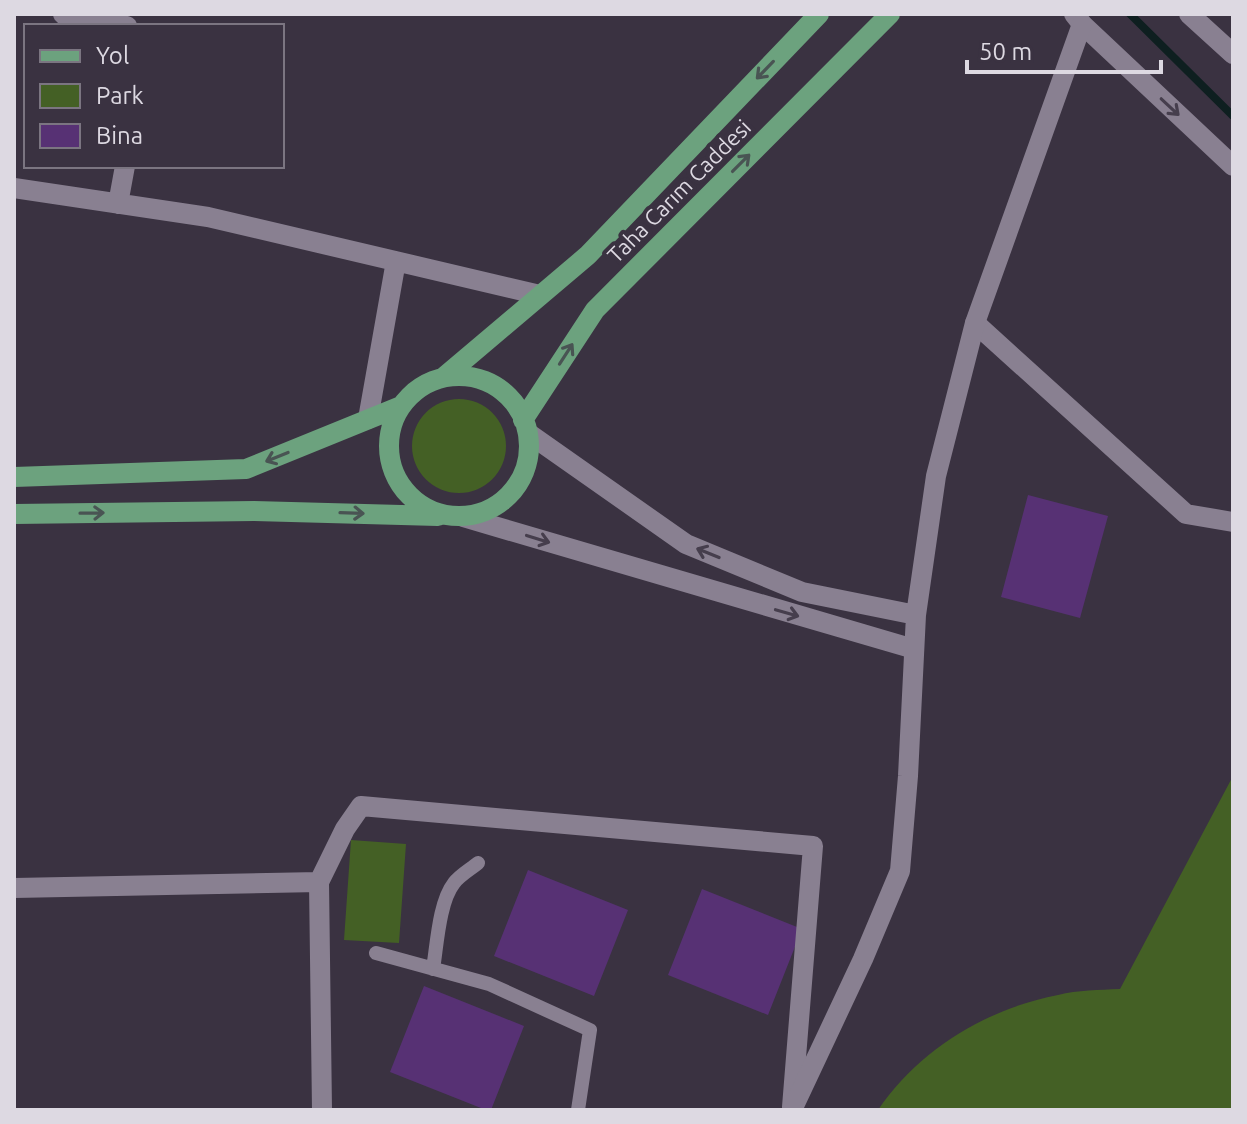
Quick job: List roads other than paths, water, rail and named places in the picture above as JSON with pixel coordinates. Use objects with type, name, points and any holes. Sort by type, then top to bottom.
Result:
[{"type":"main road","name":"Taha Carım Caddesi","points":[[444,377],[588,255],[819,14]]},
{"type":"main road","name":"Taha Carım Caddesi","points":[[526,426],[595,310],[890,14]]},
{"type":"main road","points":[[14,514],[254,511],[455,516],[481,513],[511,494],[521,479],[529,445],[526,426],[518,408],[504,392],[486,381],[465,375],[444,377],[412,393],[391,424],[388,444],[398,482],[410,498],[427,509],[455,516]]},
{"type":"main road","points":[[14,477],[246,469],[401,406]]},
{"type":"street","points":[[63,14],[116,24]]},
{"type":"street","points":[[1189,14],[1233,54]]},
{"type":"street","points":[[792,1109],[863,959],[900,871],[916,615],[936,476],[975,323],[1078,19],[1233,166]]},
{"type":"street","points":[[118,204],[125,168]]},
{"type":"street","points":[[14,188],[208,217],[540,295]]},
{"type":"street","points":[[368,419],[396,261]]},
{"type":"street","points":[[975,323],[1186,514],[1233,522]]},
{"type":"street","points":[[526,426],[686,544],[802,592],[916,615]]},
{"type":"street","points":[[455,516],[914,649]]},
{"type":"street","points":[[322,1110],[319,882],[345,829],[361,806],[813,846],[792,1109]]},
{"type":"street","points":[[14,888],[319,882]]},
{"type":"lane","points":[[433,969],[441,917],[450,891],[454,882],[478,863]]},
{"type":"lane","points":[[376,953],[489,984],[590,1030],[578,1110]]},
{"type":"waterway","points":[[1130,14],[1233,116]]}]
